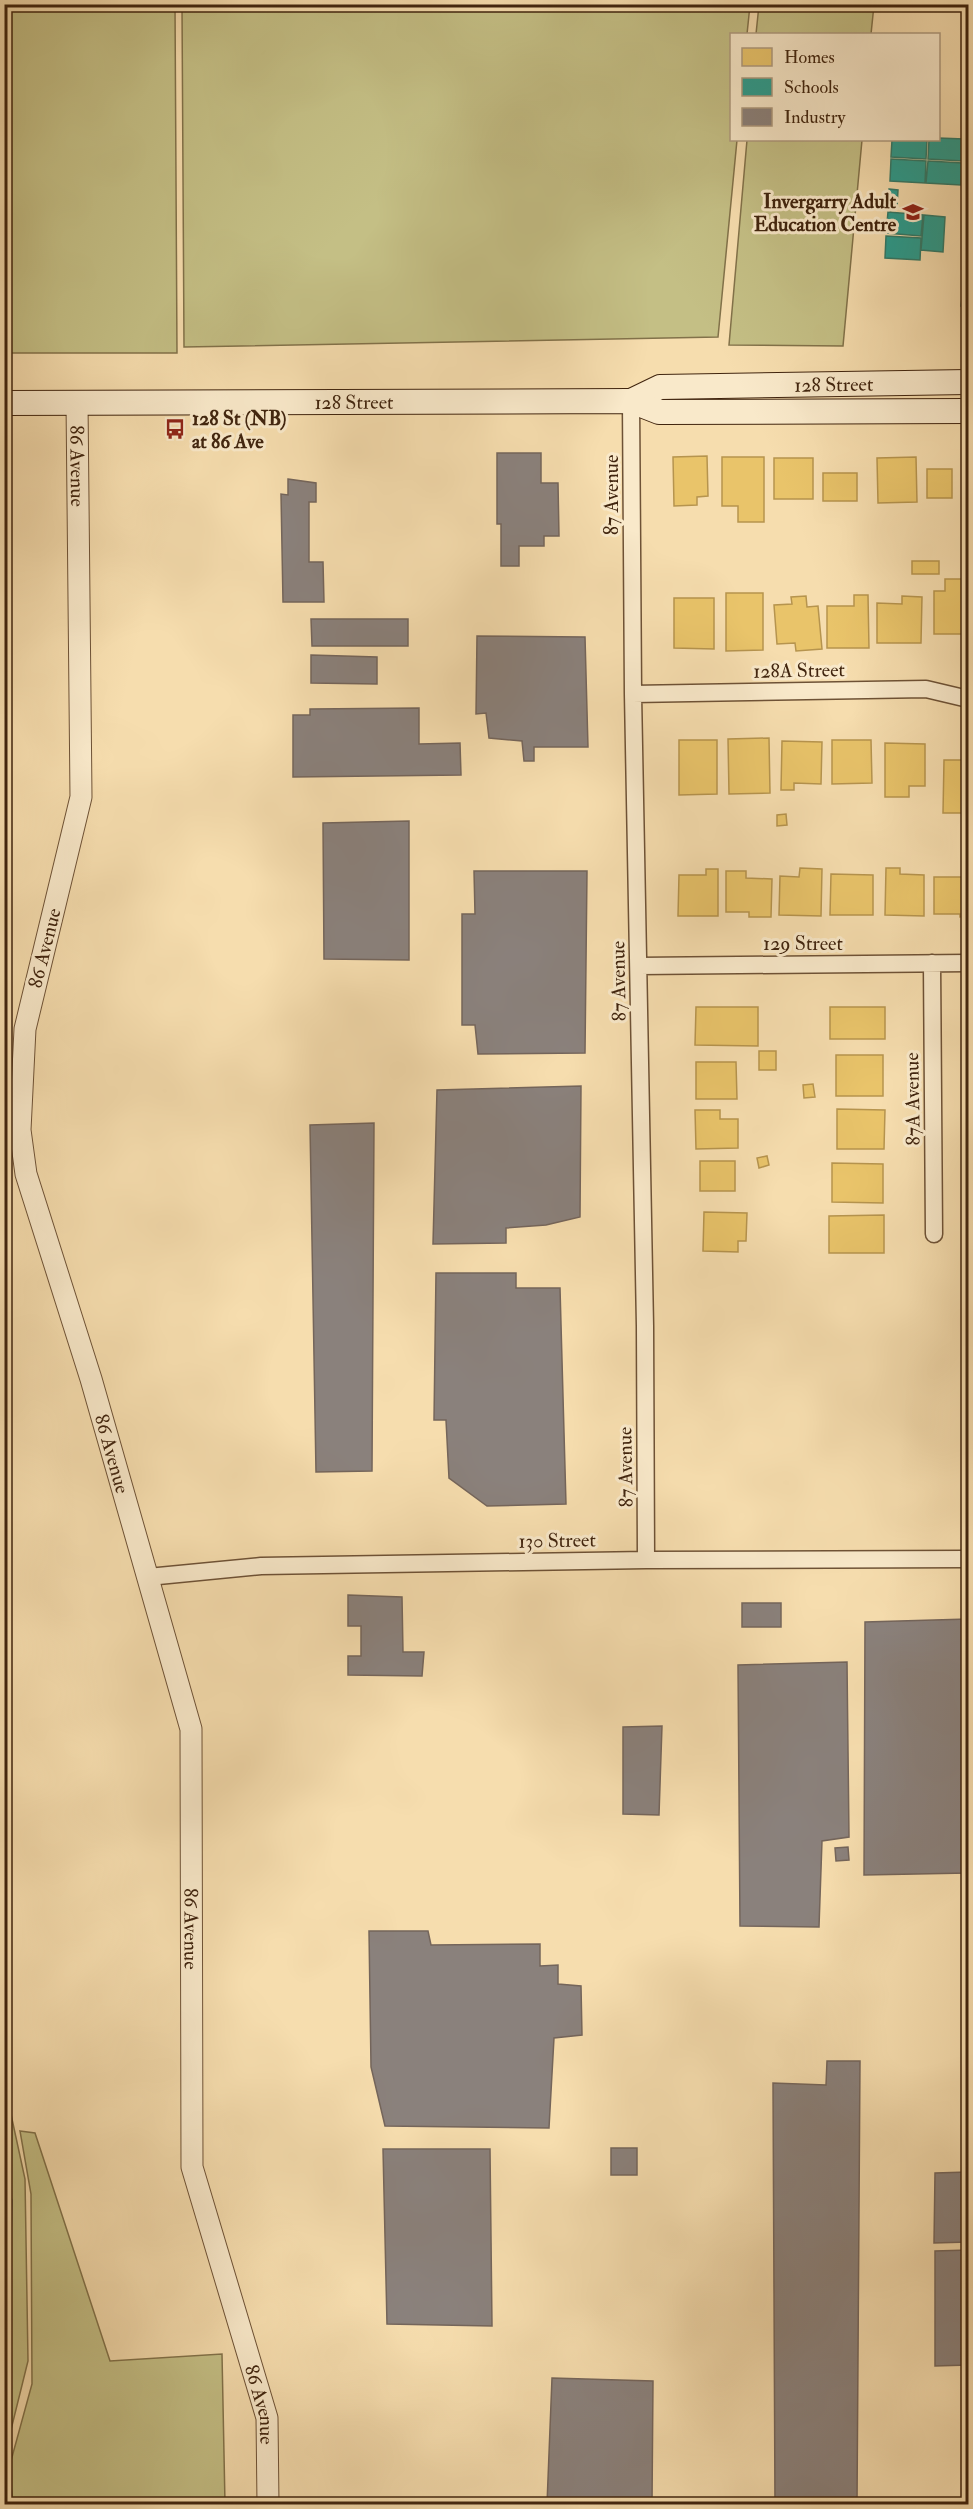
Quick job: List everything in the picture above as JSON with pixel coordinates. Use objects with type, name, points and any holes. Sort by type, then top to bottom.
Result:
[{"type":"main road","name":"128 Street","points":[[631,401],[660,387],[969,382]]},
{"type":"main road","name":"128 Street","points":[[4,403],[631,401],[659,412],[969,411]]},
{"type":"street","name":"87 Avenue","points":[[631,401],[646,1560]]},
{"type":"street","name":"86 Avenue","points":[[77,402],[81,797],[25,1029],[20,1130],[26,1174],[91,1378],[191,1729],[192,2168],[267,2418],[268,2505]]},
{"type":"street","name":"128A Street","points":[[633,694],[926,689],[964,698]]},
{"type":"street","name":"87A Avenue","points":[[932,963],[934,1234]]},
{"type":"street","name":"129 Street","points":[[639,966],[969,963]]},
{"type":"street","name":"130 Street","points":[[148,1577],[261,1566],[646,1560],[969,1559]]},
{"type":"shaded area","points":[[185,4],[750,5],[747,33],[730,33],[730,141],[737,141],[718,337],[184,347],[182,6]]},
{"type":"shaded area","points":[[4,5],[175,5],[177,353],[5,353]]},
{"type":"shaded area","points":[[759,5],[874,5],[871,33],[756,33]]},
{"type":"shaded area","points":[[747,141],[862,141],[843,346],[729,345]]},
{"type":"shaded area","points":[[4,2082],[25,2179],[28,2361],[5,2454]]},
{"type":"shaded area","points":[[20,2131],[35,2133],[110,2361],[222,2354],[225,2504],[13,2504],[9,2468],[32,2384],[31,2194]]},
{"type":"building: Homes","points":[[707,456],[708,496],[697,497],[697,505],[674,506],[673,457]]},
{"type":"building: Homes","points":[[722,457],[764,457],[764,522],[738,522],[738,506],[722,506]]},
{"type":"building: Homes","points":[[916,457],[917,502],[878,503],[877,458]]},
{"type":"building: Homes","points":[[774,458],[813,458],[813,499],[774,499]]},
{"type":"building: Homes","points":[[927,469],[952,469],[952,498],[927,498]]},
{"type":"building: Homes","points":[[823,473],[857,473],[857,501],[823,501]]},
{"type":"building: Homes","points":[[912,561],[939,561],[939,574],[912,574]]},
{"type":"building: Homes","points":[[945,579],[968,579],[968,634],[934,634],[934,591],[945,591]]},
{"type":"building: Homes","points":[[726,593],[763,593],[763,650],[726,651]]},
{"type":"building: Homes","points":[[854,595],[868,595],[869,648],[827,648],[827,606],[854,606]]},
{"type":"building: Homes","points":[[806,596],[807,607],[818,606],[822,649],[796,651],[795,643],[777,644],[774,605],[792,604],[791,597]]},
{"type":"building: Homes","points":[[902,596],[922,597],[921,643],[877,643],[877,603],[902,604]]},
{"type":"building: Homes","points":[[674,598],[714,598],[714,649],[674,648]]},
{"type":"building: Homes","points":[[769,738],[770,793],[729,794],[728,739]]},
{"type":"building: Homes","points":[[679,740],[717,740],[717,794],[679,795]]},
{"type":"building: Homes","points":[[832,740],[871,740],[872,783],[832,784]]},
{"type":"building: Homes","points":[[782,741],[822,742],[821,784],[794,783],[794,790],[781,790]]},
{"type":"building: Homes","points":[[885,743],[925,744],[925,786],[909,786],[909,797],[885,797]]},
{"type":"building: Homes","points":[[944,760],[968,760],[968,813],[943,813]]},
{"type":"building: Homes","points":[[786,814],[787,825],[777,826],[777,815]]},
{"type":"building: Homes","points":[[800,868],[822,869],[821,916],[779,915],[780,876],[799,877]]},
{"type":"building: Homes","points":[[886,868],[900,868],[900,874],[924,875],[924,916],[885,915]]},
{"type":"building: Homes","points":[[706,869],[718,869],[718,916],[678,916],[679,875],[706,875]]},
{"type":"building: Homes","points":[[726,871],[746,871],[746,878],[772,879],[771,917],[749,917],[749,912],[726,912]]},
{"type":"building: Homes","points":[[831,874],[873,875],[873,915],[830,915]]},
{"type":"building: Homes","points":[[934,877],[968,877],[968,916],[934,914]]},
{"type":"building: Homes","points":[[696,1007],[758,1007],[758,1046],[695,1045]]},
{"type":"building: Homes","points":[[830,1007],[885,1007],[885,1039],[830,1039]]},
{"type":"building: Homes","points":[[759,1051],[776,1051],[776,1070],[759,1070]]},
{"type":"building: Homes","points":[[836,1055],[883,1055],[883,1096],[836,1096]]},
{"type":"building: Homes","points":[[696,1062],[736,1062],[737,1099],[696,1099]]},
{"type":"building: Homes","points":[[813,1084],[815,1097],[804,1098],[803,1085]]},
{"type":"building: Homes","points":[[837,1109],[885,1110],[884,1149],[837,1149]]},
{"type":"building: Homes","points":[[695,1110],[720,1110],[720,1119],[738,1119],[738,1148],[696,1149]]},
{"type":"building: Homes","points":[[767,1156],[769,1165],[759,1168],[757,1158]]},
{"type":"building: Homes","points":[[700,1161],[735,1161],[735,1191],[700,1191]]},
{"type":"building: Homes","points":[[832,1163],[883,1164],[883,1203],[832,1202]]},
{"type":"building: Homes","points":[[704,1212],[747,1213],[746,1241],[738,1241],[738,1252],[703,1251]]},
{"type":"building: Homes","points":[[884,1215],[884,1253],[829,1253],[829,1216]]},
{"type":"building: Schools","points":[[940,138],[964,139],[963,161],[928,159],[929,141],[940,141]]},
{"type":"building: Schools","points":[[892,141],[927,141],[926,159],[891,157]]},
{"type":"building: Schools","points":[[891,159],[926,161],[925,183],[890,181]]},
{"type":"building: Schools","points":[[928,161],[962,163],[961,185],[926,183]]},
{"type":"building: Schools","points":[[889,189],[898,190],[897,206],[888,205]]},
{"type":"building: Schools","points":[[888,212],[923,215],[921,236],[886,233]]},
{"type":"building: Schools","points":[[924,215],[945,217],[943,252],[921,250]]},
{"type":"building: Schools","points":[[886,236],[921,238],[920,260],[885,258]]},
{"type":"building: Schools","points":[[965,271],[968,272],[968,307],[961,306]]},
{"type":"building: Industry","points":[[497,453],[541,453],[541,483],[558,483],[559,536],[544,536],[544,546],[519,546],[519,566],[501,566],[501,524],[497,524]]},
{"type":"building: Industry","points":[[288,479],[316,483],[316,502],[309,502],[309,562],[323,562],[324,602],[283,602],[281,494],[288,495]]},
{"type":"building: Industry","points":[[311,619],[408,619],[408,646],[312,646]]},
{"type":"building: Industry","points":[[477,636],[585,637],[588,747],[534,747],[534,761],[524,761],[522,741],[489,738],[486,713],[476,714]]},
{"type":"building: Industry","points":[[311,655],[377,657],[377,684],[311,683]]},
{"type":"building: Industry","points":[[419,708],[419,744],[460,743],[461,775],[293,777],[293,715],[310,715],[310,709]]},
{"type":"building: Industry","points":[[409,821],[409,960],[324,959],[323,823]]},
{"type":"building: Industry","points":[[474,871],[587,871],[585,1053],[478,1054],[475,1025],[462,1025],[462,914],[475,914]]},
{"type":"building: Industry","points":[[581,1086],[580,1217],[546,1225],[506,1228],[506,1243],[433,1244],[437,1090]]},
{"type":"building: Industry","points":[[374,1123],[372,1471],[316,1472],[310,1125]]},
{"type":"building: Industry","points":[[436,1273],[516,1273],[516,1288],[560,1288],[566,1504],[487,1506],[449,1478],[446,1420],[434,1420]]},
{"type":"building: Industry","points":[[348,1595],[402,1597],[403,1652],[424,1652],[422,1676],[348,1675],[348,1656],[361,1656],[361,1626],[348,1626]]},
{"type":"building: Industry","points":[[742,1603],[781,1603],[781,1627],[742,1627]]},
{"type":"building: Industry","points":[[968,1619],[968,1873],[864,1875],[865,1622]]},
{"type":"building: Industry","points":[[847,1662],[849,1837],[822,1841],[819,1927],[740,1926],[738,1665]]},
{"type":"building: Industry","points":[[662,1726],[659,1815],[623,1814],[623,1727]]},
{"type":"building: Industry","points":[[848,1847],[849,1860],[836,1861],[835,1848]]},
{"type":"building: Industry","points":[[369,1931],[428,1931],[431,1945],[540,1944],[540,1966],[558,1965],[558,1984],[581,1986],[582,2035],[554,2038],[549,2128],[385,2126],[371,2067]]},
{"type":"building: Industry","points":[[827,2061],[860,2061],[857,2504],[775,2504],[773,2083],[826,2085]]},
{"type":"building: Industry","points":[[611,2148],[637,2148],[637,2175],[611,2175]]},
{"type":"building: Industry","points":[[383,2149],[490,2149],[492,2326],[387,2324]]},
{"type":"building: Industry","points":[[968,2172],[968,2242],[934,2243],[935,2173]]},
{"type":"building: Industry","points":[[968,2250],[968,2365],[935,2366],[935,2251]]},
{"type":"building: Industry","points":[[552,2378],[653,2381],[652,2504],[547,2504]]},
{"type":"waterway","points":[[4,2185],[10,2201],[4,2370]]},
{"type":"waterway","points":[[4,2488],[10,2504]]},
{"type":"place","name":"Invergarry Adult Education Centre","points":[[913,212]]},
{"type":"place","name":"128 St (NB) at 86 Ave","points":[[175,429]]}]
